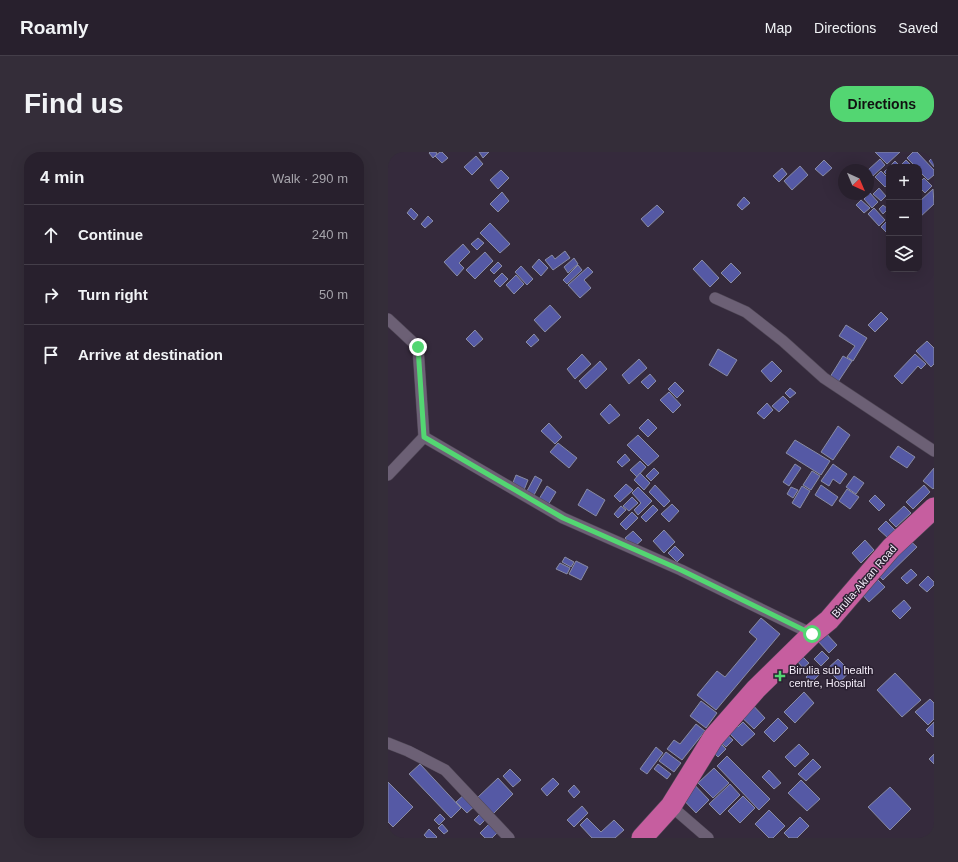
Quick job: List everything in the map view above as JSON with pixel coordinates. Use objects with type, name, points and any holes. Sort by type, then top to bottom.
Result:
[{"type":"highway","name":"Birulia-Akran Road","points":[[642,838],[671,806],[713,738],[756,689],[812,634],[829,620],[891,548],[934,508]]},
{"type":"street","points":[[715,298],[746,312],[783,341],[824,378],[934,451]]},
{"type":"street","points":[[388,318],[418,347],[424,437],[388,475]]},
{"type":"street","points":[[424,437],[563,518],[681,570],[812,634]]},
{"type":"street","points":[[388,743],[408,751],[445,770],[509,838]]},
{"type":"street","points":[[671,806],[708,838]]},
{"type":"building","points":[[436,152],[437,154],[433,158],[429,153]]},
{"type":"building","points":[[440,152],[448,158],[442,163],[435,156]]},
{"type":"building","points":[[479,152],[489,152],[483,158]]},
{"type":"building","points":[[875,152],[900,152],[887,164]]},
{"type":"building","points":[[913,152],[917,152],[934,170],[934,175],[928,180],[922,174],[922,164],[913,164],[907,158]]},
{"type":"building","points":[[476,156],[483,164],[472,175],[464,167]]},
{"type":"building","points":[[934,156],[934,167],[929,161]]},
{"type":"building","points":[[880,159],[885,165],[874,175],[874,164]]},
{"type":"building","points":[[824,160],[832,168],[823,176],[815,169]]},
{"type":"building","points":[[906,160],[910,164],[902,164]]},
{"type":"building","points":[[800,166],[808,175],[792,190],[784,181]]},
{"type":"building","points":[[782,168],[787,174],[779,182],[773,176]]},
{"type":"building","points":[[501,170],[509,178],[498,189],[490,180]]},
{"type":"building","points":[[881,171],[886,176],[886,186],[885,187],[875,177]]},
{"type":"building","points":[[924,178],[932,186],[925,193],[922,190],[922,180]]},
{"type":"building","points":[[879,188],[886,196],[881,201],[874,195]]},
{"type":"building","points":[[933,189],[934,204],[922,215],[922,200]]},
{"type":"building","points":[[502,192],[509,201],[498,212],[490,204]]},
{"type":"building","points":[[744,197],[750,203],[742,210],[737,205]]},
{"type":"building","points":[[874,198],[878,202],[872,208],[865,200],[874,200]]},
{"type":"building","points":[[861,200],[870,208],[864,213],[856,205]]},
{"type":"building","points":[[657,205],[664,212],[648,227],[641,219]]},
{"type":"building","points":[[883,205],[886,207],[886,211],[883,214],[879,209]]},
{"type":"building","points":[[411,208],[418,215],[414,220],[407,213]]},
{"type":"building","points":[[874,208],[885,220],[879,226],[868,214]]},
{"type":"building","points":[[428,216],[433,221],[425,228],[421,224]]},
{"type":"building","points":[[886,222],[886,232],[881,227]]},
{"type":"building","points":[[490,223],[510,244],[500,253],[480,233]]},
{"type":"building","points":[[478,238],[484,243],[477,250],[471,244]]},
{"type":"building","points":[[463,244],[470,252],[459,263],[464,268],[457,276],[444,262]]},
{"type":"building","points":[[565,251],[570,258],[553,270],[545,260],[552,255],[555,259]]},
{"type":"building","points":[[485,252],[493,261],[475,279],[466,270]]},
{"type":"building","points":[[574,258],[578,264],[568,273],[564,267]]},
{"type":"building","points":[[539,259],[548,268],[541,276],[532,267]]},
{"type":"building","points":[[702,260],[719,278],[710,287],[693,269]]},
{"type":"building","points":[[498,262],[502,266],[494,274],[490,270]]},
{"type":"building","points":[[731,263],[741,273],[731,283],[721,273]]},
{"type":"building","points":[[578,265],[582,270],[567,284],[563,280]]},
{"type":"building","points":[[521,266],[533,279],[527,285],[515,272]]},
{"type":"building","points":[[588,267],[593,272],[584,280],[591,288],[580,298],[568,285]]},
{"type":"building","points":[[502,273],[508,279],[500,287],[494,281]]},
{"type":"building","points":[[516,275],[524,284],[514,294],[506,285]]},
{"type":"building","points":[[550,305],[561,317],[545,332],[534,320]]},
{"type":"building","points":[[881,312],[888,319],[875,332],[868,325]]},
{"type":"building","points":[[846,325],[867,338],[853,361],[847,357],[855,346],[839,336]]},
{"type":"building","points":[[475,330],[483,339],[474,347],[466,339]]},
{"type":"building","points":[[534,334],[539,340],[531,347],[526,342]]},
{"type":"building","points":[[927,341],[934,348],[934,364],[931,367],[916,351]]},
{"type":"building","points":[[718,349],[737,360],[727,376],[709,365]]},
{"type":"building","points":[[582,354],[591,364],[575,379],[567,369]]},
{"type":"building","points":[[915,354],[926,364],[921,369],[918,366],[902,384],[894,376]]},
{"type":"building","points":[[843,356],[852,361],[838,382],[830,377]]},
{"type":"building","points":[[639,359],[647,368],[629,384],[622,375]]},
{"type":"building","points":[[600,361],[607,369],[586,389],[579,381]]},
{"type":"building","points":[[772,361],[782,371],[771,382],[761,371]]},
{"type":"building","points":[[650,374],[656,381],[648,389],[641,382]]},
{"type":"building","points":[[675,382],[684,391],[677,398],[668,389]]},
{"type":"building","points":[[790,388],[796,393],[790,398],[785,393]]},
{"type":"building","points":[[669,392],[681,405],[673,413],[660,400]]},
{"type":"building","points":[[783,396],[789,402],[779,412],[772,406]]},
{"type":"building","points":[[767,403],[773,410],[764,419],[757,413]]},
{"type":"building","points":[[610,404],[620,415],[609,424],[600,414]]},
{"type":"building","points":[[648,419],[657,428],[648,437],[639,428]]},
{"type":"building","points":[[549,423],[562,437],[555,444],[541,431]]},
{"type":"building","points":[[838,426],[850,435],[833,460],[821,452]]},
{"type":"building","points":[[638,435],[659,456],[648,466],[627,445]]},
{"type":"building","points":[[795,440],[830,461],[821,475],[786,453]]},
{"type":"building","points":[[558,443],[577,458],[569,468],[550,452]]},
{"type":"building","points":[[898,446],[915,457],[907,468],[890,457]]},
{"type":"building","points":[[625,454],[630,460],[622,467],[617,462]]},
{"type":"building","points":[[640,461],[646,467],[637,477],[630,470]]},
{"type":"building","points":[[795,464],[801,468],[789,486],[783,482]]},
{"type":"building","points":[[833,464],[847,474],[840,484],[833,479],[829,486],[821,481]]},
{"type":"building","points":[[654,468],[659,473],[651,481],[646,476]]},
{"type":"building","points":[[934,468],[934,488],[933,489],[923,481]]},
{"type":"building","points":[[812,471],[820,476],[811,490],[803,485]]},
{"type":"building","points":[[640,473],[650,483],[644,490],[634,480]]},
{"type":"building","points":[[516,475],[528,480],[524,490],[512,485]]},
{"type":"building","points":[[535,476],[542,480],[534,495],[527,491]]},
{"type":"building","points":[[854,476],[864,483],[856,494],[846,487]]},
{"type":"building","points":[[626,484],[633,490],[620,502],[614,496]]},
{"type":"building","points":[[655,485],[670,501],[664,507],[649,492]]},
{"type":"building","points":[[821,485],[838,497],[832,506],[815,495]]},
{"type":"building","points":[[924,485],[930,492],[913,509],[906,502]]},
{"type":"building","points":[[547,486],[556,492],[548,505],[539,499]]},
{"type":"building","points":[[802,486],[810,491],[800,508],[792,503]]},
{"type":"building","points":[[638,487],[652,501],[638,515],[634,510],[641,503],[632,493]]},
{"type":"building","points":[[791,487],[798,490],[793,498],[787,494]]},
{"type":"building","points":[[587,489],[605,500],[596,516],[578,505]]},
{"type":"building","points":[[847,489],[859,497],[850,509],[839,501]]},
{"type":"building","points":[[875,495],[885,505],[879,511],[869,501]]},
{"type":"building","points":[[632,497],[638,503],[629,511],[623,506]]},
{"type":"building","points":[[672,504],[679,511],[669,522],[661,514]]},
{"type":"building","points":[[653,505],[658,510],[646,522],[641,517]]},
{"type":"building","points":[[621,506],[626,510],[618,518],[614,514]]},
{"type":"building","points":[[904,506],[911,513],[896,527],[889,520]]},
{"type":"building","points":[[632,512],[638,518],[626,530],[620,524]]},
{"type":"building","points":[[886,521],[896,531],[888,538],[878,529]]},
{"type":"building","points":[[664,530],[675,542],[664,553],[653,541]]},
{"type":"building","points":[[633,531],[642,540],[634,547],[625,538]]},
{"type":"building","points":[[907,538],[917,547],[883,580],[874,570]]},
{"type":"building","points":[[865,540],[874,550],[861,563],[852,553]]},
{"type":"building","points":[[675,546],[684,555],[677,562],[668,553]]},
{"type":"building","points":[[565,557],[574,562],[571,567],[562,562]]},
{"type":"building","points":[[576,561],[588,567],[581,580],[569,574]]},
{"type":"building","points":[[560,563],[570,568],[567,574],[556,569]]},
{"type":"building","points":[[911,569],[917,575],[907,584],[901,578]]},
{"type":"building","points":[[873,575],[885,587],[869,602],[858,590]]},
{"type":"building","points":[[928,576],[934,582],[934,585],[927,592],[919,585]]},
{"type":"building","points":[[904,600],[911,608],[900,619],[892,611]]},
{"type":"building","points":[[761,618],[780,634],[716,710],[697,695],[717,671],[725,677],[757,639],[749,632]]},
{"type":"building","points":[[823,630],[837,645],[829,653],[815,638]]},
{"type":"building","points":[[822,651],[829,658],[821,666],[814,659]]},
{"type":"building","points":[[803,657],[809,663],[803,668],[798,662]]},
{"type":"building","points":[[838,659],[850,671],[840,682],[827,669]]},
{"type":"building","points":[[814,669],[819,675],[811,683],[806,677]]},
{"type":"building","points":[[895,673],[921,700],[902,717],[877,690]]},
{"type":"building","points":[[804,692],[814,703],[795,723],[784,712]]},
{"type":"building","points":[[930,699],[934,703],[934,719],[928,725],[915,712]]},
{"type":"building","points":[[748,700],[765,718],[754,729],[736,712]]},
{"type":"building","points":[[701,701],[717,713],[706,728],[690,716]]},
{"type":"building","points":[[778,718],[788,728],[774,742],[764,732]]},
{"type":"building","points":[[732,722],[738,727],[743,722],[755,734],[742,746],[725,729]]},
{"type":"building","points":[[934,722],[934,736],[933,737],[926,730]]},
{"type":"building","points":[[696,724],[705,731],[682,760],[667,749],[674,740],[680,744]]},
{"type":"building","points":[[725,733],[733,740],[726,747],[718,740]]},
{"type":"building","points":[[717,740],[726,749],[718,757],[709,748]]},
{"type":"building","points":[[799,744],[809,754],[795,767],[785,757]]},
{"type":"building","points":[[656,747],[663,753],[647,774],[640,769]]},
{"type":"building","points":[[666,752],[681,763],[674,772],[659,761]]},
{"type":"building","points":[[934,754],[934,764],[929,759]]},
{"type":"building","points":[[727,756],[770,799],[759,810],[717,766]]},
{"type":"building","points":[[813,759],[821,767],[806,781],[798,774]]},
{"type":"building","points":[[420,764],[461,808],[451,818],[409,774]]},
{"type":"building","points":[[658,764],[671,774],[667,779],[654,769]]},
{"type":"building","points":[[714,768],[729,783],[713,798],[698,783]]},
{"type":"building","points":[[510,769],[521,780],[513,787],[503,776]]},
{"type":"building","points":[[769,770],[781,783],[774,789],[762,777]]},
{"type":"building","points":[[498,778],[513,794],[493,814],[477,798]]},
{"type":"building","points":[[553,778],[559,784],[547,796],[541,789]]},
{"type":"building","points":[[688,778],[709,800],[696,813],[675,791]]},
{"type":"building","points":[[801,780],[820,799],[807,811],[788,793]]},
{"type":"building","points":[[388,782],[413,807],[393,827],[388,822]]},
{"type":"building","points":[[730,784],[740,795],[720,815],[709,804]]},
{"type":"building","points":[[574,785],[580,792],[574,798],[568,791]]},
{"type":"building","points":[[890,787],[911,809],[890,830],[868,807]]},
{"type":"building","points":[[467,792],[478,803],[467,813],[456,802]]},
{"type":"building","points":[[743,796],[755,808],[740,823],[728,811]]},
{"type":"building","points":[[582,806],[588,813],[574,827],[567,820]]},
{"type":"building","points":[[769,810],[785,826],[773,838],[769,838],[755,824]]},
{"type":"building","points":[[482,812],[488,817],[480,825],[474,820]]},
{"type":"building","points":[[440,814],[445,819],[439,825],[434,820]]},
{"type":"building","points":[[800,817],[809,826],[797,838],[789,838],[784,833]]},
{"type":"building","points":[[587,818],[601,832],[614,820],[624,830],[615,838],[592,838],[580,825]]},
{"type":"building","points":[[491,822],[499,831],[492,838],[485,838],[480,833]]},
{"type":"building","points":[[442,824],[448,831],[444,834],[438,828]]},
{"type":"building","points":[[429,829],[437,837],[436,838],[427,838],[424,835]]},
{"type":"place","name":"Birulia sub health centre, Hospital","points":[[780,676]]},
{"type":"route","points":[[418,347],[424,437],[563,518],[681,570],[812,634]]}]
